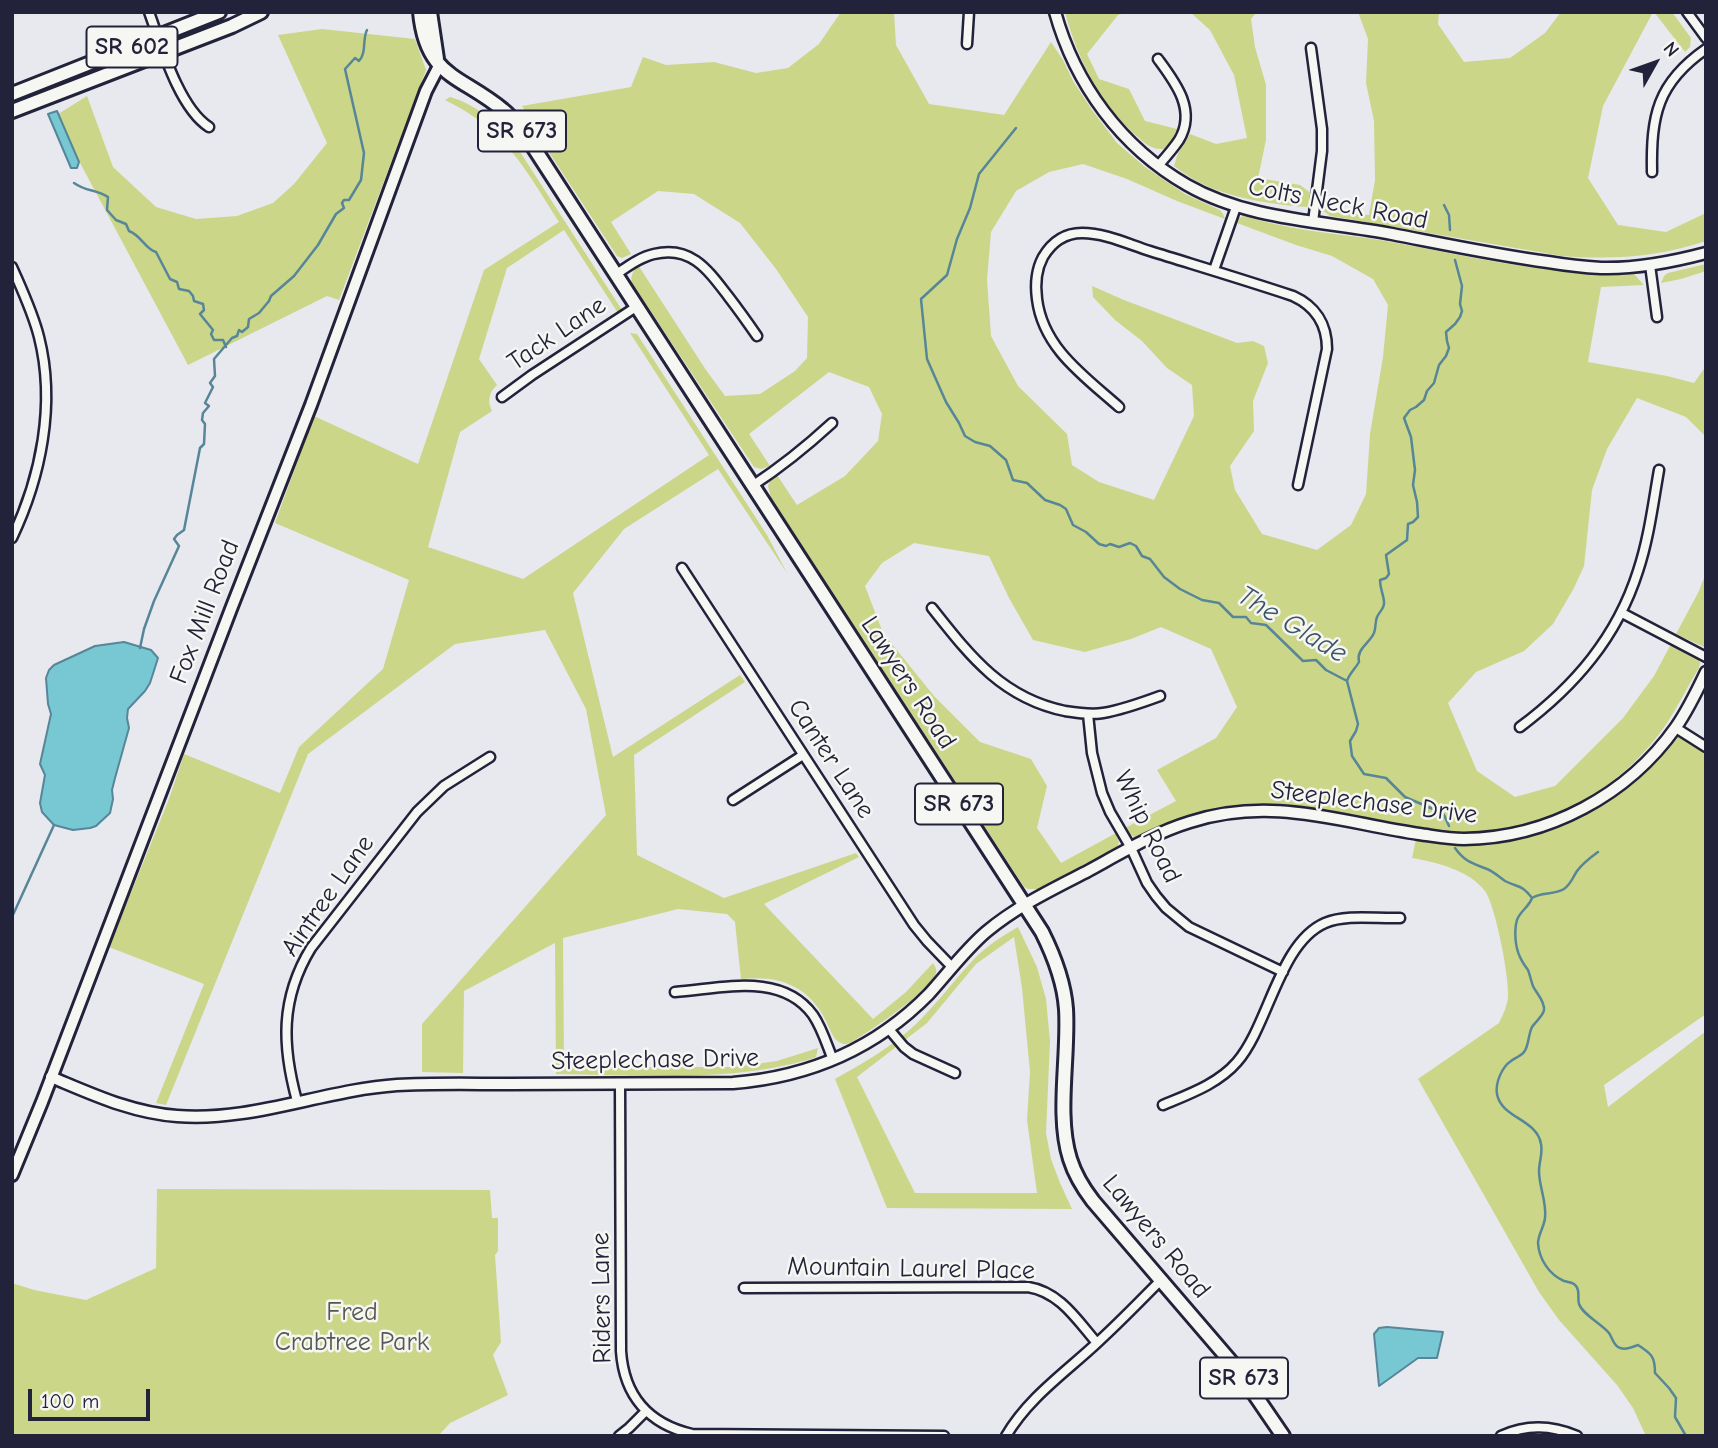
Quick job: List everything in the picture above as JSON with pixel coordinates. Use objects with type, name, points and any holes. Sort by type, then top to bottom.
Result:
[{"type":"main road","name":"SR 602","points":[[12,94],[219,12]]},
{"type":"main road","name":"SR 602","points":[[12,111],[232,26],[261,12]]},
{"type":"main road","name":"Lawyers Road","points":[[421,12],[426,44],[439,66],[453,78],[494,103],[517,124],[1042,932],[1062,985],[1066,1024],[1066,1142],[1076,1173],[1093,1202],[1238,1370],[1283,1436]]},
{"type":"main road","points":[[430,12],[439,66]]},
{"type":"main road","name":"Fox Mill Road","points":[[12,1175],[311,405],[426,91],[439,66]]},
{"type":"street","points":[[149,12],[163,52],[191,111],[209,127]]},
{"type":"street","points":[[967,44],[969,12]]},
{"type":"street","name":"Colts Neck Road","points":[[1055,12],[1069,52],[1091,95],[1124,136],[1158,166],[1202,193],[1237,207],[1567,265],[1600,268],[1650,265],[1706,253]]},
{"type":"street","points":[[1687,12],[1706,38]]},
{"type":"street","points":[[1311,48],[1322,129],[1322,151],[1313,222]]},
{"type":"street","points":[[1652,172],[1653,129],[1660,101],[1675,75],[1706,49]]},
{"type":"street","points":[[1158,59],[1180,91],[1186,113],[1184,130],[1158,166]]},
{"type":"street","points":[[1214,271],[1237,207]]},
{"type":"street","points":[[1119,407],[1071,365],[1055,346],[1045,328],[1039,308],[1037,275],[1044,255],[1058,240],[1074,233],[1098,234],[1302,300],[1316,313],[1325,330],[1327,349],[1298,485]]},
{"type":"street","points":[[615,275],[653,254],[681,253],[691,257],[709,271],[757,336]]},
{"type":"street","points":[[1650,265],[1657,317]]},
{"type":"street","points":[[12,267],[34,319],[45,377],[43,430],[38,467],[30,495],[12,538]]},
{"type":"street","name":"Tack Lane","points":[[502,397],[636,307]]},
{"type":"street","points":[[752,486],[799,453],[832,423]]},
{"type":"street","points":[[1520,727],[1577,677],[1607,638],[1622,613],[1645,547],[1659,470]]},
{"type":"street","name":"Canter Lane","points":[[682,568],[914,925],[953,967]]},
{"type":"street","points":[[932,608],[985,669],[1026,699],[1050,708],[1088,714],[1113,711],[1160,696]]},
{"type":"street","points":[[1622,613],[1706,657]]},
{"type":"street","name":"Steeplechase Drive","points":[[51,1077],[112,1102],[148,1112],[192,1117],[237,1114],[358,1089],[401,1085],[733,1083],[789,1075],[833,1060],[888,1028],[928,994],[987,931],[1024,905],[1131,848],[1190,822],[1226,814],[1258,811],[1302,812],[1455,838],[1486,838],[1511,834],[1554,822],[1595,802],[1633,774],[1676,728],[1706,672]]},
{"type":"street","name":"Whip Road","points":[[1088,714],[1092,753],[1102,793],[1152,890],[1166,908],[1189,927],[1283,972]]},
{"type":"street","points":[[1676,728],[1706,747]]},
{"type":"street","points":[[733,800],[803,755]]},
{"type":"street","name":"Aintree Lane","points":[[297,1101],[289,1074],[286,1024],[290,997],[304,960],[417,812],[444,786],[489,757]]},
{"type":"street","points":[[1163,1105],[1215,1081],[1237,1062],[1250,1043],[1294,950],[1316,928],[1347,919],[1400,918]]},
{"type":"street","points":[[675,992],[764,986],[787,993],[814,1016],[833,1060]]},
{"type":"street","points":[[888,1028],[913,1054],[955,1073]]},
{"type":"street","name":"Riders Lane","points":[[620,1084],[622,1364],[630,1389],[646,1411],[667,1426],[692,1434],[944,1436]]},
{"type":"street","points":[[1006,1436],[1050,1383],[1097,1343],[1161,1280]]},
{"type":"street","name":"Mountain Laurel Place","points":[[744,1288],[1028,1287],[1044,1291],[1061,1302],[1097,1343]]},
{"type":"street","points":[[619,1436],[646,1411]]},
{"type":"street","points":[[1501,1436],[1523,1428],[1536,1427],[1559,1429],[1577,1436]]},
{"type":"green space","points":[[841,12],[894,12],[896,45],[929,104],[1004,115],[1051,42],[1073,81],[1117,143],[1145,167],[1185,194],[1220,210],[1223,214],[1225,219],[1083,164],[1049,172],[1016,191],[991,232],[987,280],[991,336],[1018,386],[1067,434],[1072,465],[1099,482],[1154,500],[1194,416],[1192,385],[1167,368],[1142,341],[1115,320],[1093,297],[1092,286],[1237,343],[1253,341],[1264,346],[1268,363],[1253,401],[1254,431],[1230,466],[1235,490],[1262,534],[1317,550],[1351,525],[1366,494],[1370,434],[1383,357],[1388,305],[1373,279],[1332,256],[1237,223],[1239,218],[1244,216],[1293,228],[1386,241],[1509,264],[1571,272],[1634,274],[1644,285],[1601,287],[1588,362],[1694,383],[1706,366],[1706,437],[1686,417],[1637,398],[1607,449],[1592,490],[1584,566],[1553,624],[1524,651],[1476,672],[1448,703],[1477,771],[1515,797],[1555,786],[1623,718],[1654,676],[1671,644],[1698,658],[1700,663],[1656,739],[1615,779],[1583,801],[1548,817],[1497,830],[1424,830],[1318,810],[1276,807],[1249,808],[1188,819],[1146,836],[1134,837],[1125,828],[1176,801],[1157,770],[1216,738],[1237,707],[1211,649],[1161,627],[1085,652],[1033,640],[989,556],[914,543],[882,563],[865,586],[883,633],[934,696],[980,742],[1031,759],[1047,786],[1037,828],[1061,863],[1116,833],[1119,842],[1114,850],[1039,889],[1024,887],[771,498],[768,486],[770,480],[777,475],[797,505],[845,476],[878,441],[882,414],[869,387],[829,372],[749,434],[770,466],[761,469],[754,467],[632,283],[633,273],[638,265],[725,396],[760,394],[795,371],[807,358],[808,317],[776,269],[740,223],[694,194],[658,191],[611,222],[631,254],[622,258],[617,256],[539,137],[541,135],[522,106],[631,87],[643,57],[666,65],[714,62],[756,73],[788,68],[819,44]]},
{"type":"green space","points":[[1065,12],[1129,12],[1118,15],[1087,54],[1099,79],[1129,89],[1145,121],[1177,129],[1172,141],[1164,149],[1154,148],[1143,142],[1109,106],[1090,77]]},
{"type":"green space","points":[[1190,12],[1257,12],[1251,19],[1255,47],[1266,85],[1266,140],[1258,178],[1300,185],[1312,194],[1307,207],[1263,202],[1220,191],[1206,186],[1174,166],[1178,153],[1190,134],[1216,144],[1247,138],[1234,75],[1210,30]]},
{"type":"green space","points":[[1358,12],[1439,12],[1438,24],[1464,62],[1510,58],[1545,33],[1561,12],[1653,12],[1603,106],[1588,178],[1618,225],[1666,232],[1706,213],[1706,241],[1671,251],[1635,256],[1562,256],[1330,216],[1322,210],[1321,202],[1335,212],[1369,215],[1375,180],[1374,121],[1366,83],[1368,39]]},
{"type":"green space","points":[[1654,12],[1672,12],[1691,38],[1690,47],[1685,52]]},
{"type":"green space","points":[[322,29],[415,39],[426,70],[339,300],[327,296],[188,365],[55,116],[87,96],[113,167],[156,207],[196,219],[237,216],[273,203],[294,184],[327,143],[278,35]]},
{"type":"green space","points":[[450,97],[485,114],[513,141],[622,310],[620,316],[564,230],[507,268],[479,359],[497,385],[490,397],[492,411],[460,432],[428,547],[523,579],[709,455],[630,333],[637,334],[767,535],[787,573],[718,469],[624,529],[573,593],[613,757],[740,675],[745,682],[634,755],[637,855],[724,898],[856,853],[859,857],[764,904],[873,1019],[906,992],[933,963],[936,973],[923,990],[898,1011],[850,1043],[842,1044],[834,1038],[817,1006],[800,990],[771,979],[741,979],[735,922],[727,914],[678,909],[563,938],[564,1067],[734,1067],[777,1061],[818,1048],[816,1057],[780,1067],[716,1075],[556,1074],[555,943],[464,991],[463,1073],[422,1072],[422,1024],[606,815],[586,709],[545,630],[455,644],[308,754],[166,1105],[156,1103],[204,984],[109,947],[169,799],[184,754],[280,793],[299,747],[383,669],[409,580],[275,523],[314,416],[418,464],[484,270],[559,222],[524,167],[499,137],[484,124],[445,100]]},
{"type":"green space","points":[[1706,264],[1706,271],[1661,283],[1668,273]]},
{"type":"green space","points":[[1706,573],[1706,647],[1704,647],[1676,634]]},
{"type":"green space","points":[[1676,728],[1706,747],[1706,1014],[1604,1085],[1608,1107],[1706,1031],[1706,1436],[1646,1436],[1633,1408],[1617,1385],[1559,1320],[1539,1292],[1418,1079],[1499,1023],[1507,1004],[1508,988],[1497,926],[1485,891],[1461,872],[1412,858],[1416,839],[1533,829],[1615,789]]},
{"type":"green space","points":[[1018,927],[1037,967],[1046,999],[1050,1041],[1046,1133],[1051,1159],[1072,1209],[887,1208],[835,1079],[907,1032],[974,959]],"holes":[[[1014,937],[1030,1072],[1027,1120],[1037,1193],[915,1193],[857,1077],[927,1023],[976,964]]]},
{"type":"green space","name":"Fred Crabtree Park","points":[[157,1189],[490,1190],[492,1218],[498,1218],[498,1251],[495,1255],[501,1342],[493,1355],[508,1395],[450,1423],[438,1436],[12,1436],[12,1283],[86,1300],[156,1268]]},
{"type":"water","points":[[57,111],[79,162],[77,168],[71,168],[48,114]]},
{"type":"water","points":[[124,642],[151,650],[158,658],[150,683],[128,709],[129,728],[112,790],[110,813],[90,828],[73,830],[54,825],[42,812],[40,803],[45,775],[40,764],[51,714],[46,678],[49,670],[54,665],[95,646]]},
{"type":"water","points":[[1379,1328],[1443,1332],[1437,1358],[1418,1358],[1379,1386],[1374,1334]]},
{"type":"waterway","points":[[140,648],[154,601],[179,546],[174,539],[184,530],[200,448],[204,444],[205,424],[202,420],[203,413],[209,406],[205,403],[213,387],[210,383],[215,376],[214,359],[232,338],[237,336],[239,330],[242,332],[248,327],[249,319],[259,313],[271,296],[294,276],[318,245],[336,214],[344,208],[344,200],[349,200],[361,180],[364,153],[345,69],[355,58],[359,61],[367,30]]},
{"type":"waterway","name":"The Glade","points":[[1016,128],[979,174],[947,275],[921,299],[927,359],[965,436],[990,446],[1006,460],[1013,480],[1027,483],[1045,500],[1066,509],[1073,525],[1099,544],[1119,547],[1130,543],[1136,546],[1142,556],[1150,559],[1164,577],[1180,589],[1202,600],[1219,603],[1233,617],[1246,617],[1251,623],[1266,625],[1303,661],[1316,660],[1326,670],[1347,681],[1358,724],[1350,741],[1352,756],[1364,774],[1386,778],[1405,797],[1444,815],[1449,826]]},
{"type":"waterway","points":[[74,183],[108,197],[107,210],[156,252],[170,279],[177,282],[179,289],[189,291],[194,301],[203,304],[204,310],[200,314],[213,330],[211,334],[214,340],[223,340],[226,347]]},
{"type":"waterway","points":[[1444,205],[1449,215],[1450,230]]},
{"type":"waterway","points":[[1347,681],[1359,662],[1361,650],[1374,633],[1377,617],[1384,606],[1380,580],[1389,574],[1386,555],[1407,540],[1408,524],[1418,517],[1413,485],[1415,470],[1411,437],[1404,418],[1424,400],[1434,383],[1439,365],[1449,348],[1446,332],[1455,324],[1462,311],[1462,286],[1455,260]]},
{"type":"waterway","points":[[12,917],[54,825]]},
{"type":"waterway","name":"The Glade","points":[[1455,848],[1466,859],[1522,888],[1532,898]]},
{"type":"waterway","points":[[1532,898],[1564,889],[1582,865],[1598,852]]},
{"type":"waterway","name":"The Glade","points":[[1532,898],[1517,920],[1516,939],[1518,953],[1542,1000],[1544,1010],[1532,1027],[1524,1052],[1502,1071],[1497,1094],[1505,1108],[1533,1129],[1541,1144],[1539,1177],[1545,1212],[1538,1240],[1539,1249],[1546,1266],[1554,1275],[1576,1286],[1581,1308],[1609,1333],[1616,1346],[1625,1349],[1638,1345],[1650,1354],[1655,1373],[1676,1398],[1675,1417],[1686,1436]]}]
